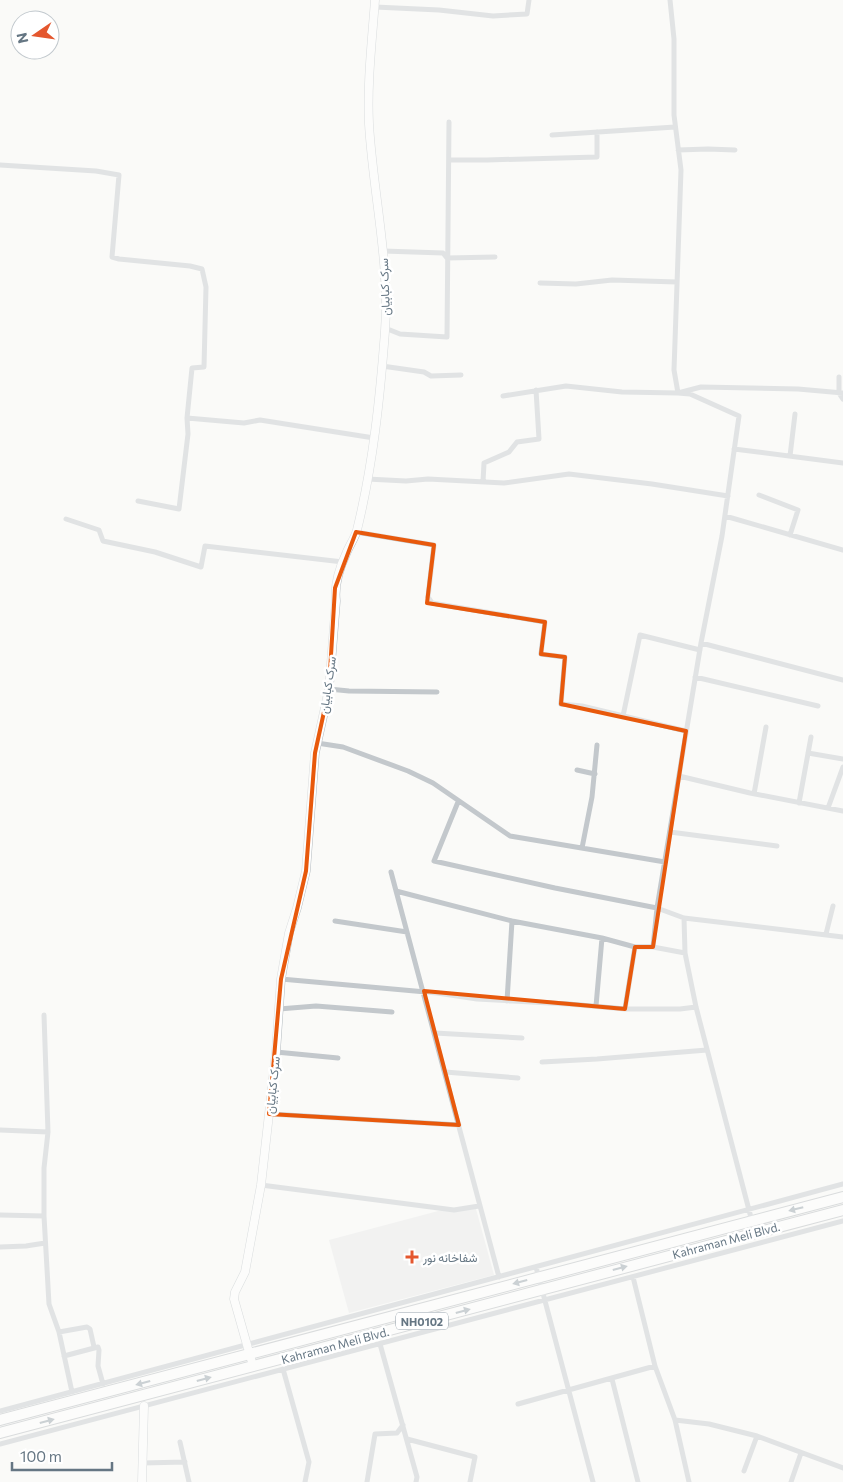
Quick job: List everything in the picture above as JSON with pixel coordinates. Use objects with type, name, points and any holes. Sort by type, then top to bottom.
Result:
[{"type":"highway","name":"Kahraman Meli Blvd.","points":[[0,1420],[248,1350],[537,1272],[843,1197]]},
{"type":"highway","name":"Kahraman Meli Blvd.","points":[[0,1433],[843,1210]]},
{"type":"street","points":[[375,4],[493,16],[527,14],[529,0]]},
{"type":"street","points":[[670,0],[674,39],[674,115],[681,170],[674,370],[678,392]]},
{"type":"street","name":"سرک کبابیان","points":[[252,1366],[234,1299],[235,1292],[245,1272],[261,1185],[276,1052],[281,978],[289,933],[306,871],[317,743],[329,689],[336,601],[335,588],[342,562],[356,532],[374,438],[382,366],[385,328],[385,280],[369,123],[371,51],[375,4]]},
{"type":"street","points":[[385,328],[400,334],[447,336],[449,122]]},
{"type":"street","points":[[552,135],[675,127]]},
{"type":"street","points":[[448,160],[597,157],[597,132]]},
{"type":"street","points":[[678,150],[735,150]]},
{"type":"street","points":[[0,165],[96,171],[119,175],[112,257],[202,269],[206,287],[204,367],[192,368],[187,418],[188,434],[179,509],[138,502]]},
{"type":"street","points":[[382,251],[443,253],[447,258]]},
{"type":"street","points":[[447,258],[495,257]]},
{"type":"street","points":[[540,283],[576,284],[612,280],[677,282]]},
{"type":"street","points":[[382,366],[424,372],[432,376],[461,375]]},
{"type":"street","points":[[839,377],[843,399]]},
{"type":"street","points":[[503,396],[566,386],[622,392],[678,392],[690,394],[739,416],[728,496],[695,678],[657,908],[653,946]]},
{"type":"street","points":[[678,392],[701,387],[798,389],[841,393]]},
{"type":"street","points":[[483,482],[484,462],[508,452],[517,442],[539,439],[536,390]]},
{"type":"street","points":[[790,456],[795,414]]},
{"type":"street","points":[[187,418],[244,423],[260,420],[374,438]]},
{"type":"street","points":[[734,449],[843,463]]},
{"type":"street","points":[[367,479],[406,481],[428,479],[504,483],[569,474],[728,496]]},
{"type":"street","points":[[759,495],[798,510],[790,535]]},
{"type":"street","points":[[724,516],[843,550]]},
{"type":"street","points":[[66,520],[99,530],[103,541],[155,552],[200,567],[205,546],[342,562]]},
{"type":"street","points":[[356,532],[434,545],[428,597],[432,603],[545,622],[541,654],[565,657],[560,704],[582,706],[686,731]]},
{"type":"street","points":[[623,716],[640,635],[701,646],[843,680]]},
{"type":"street","points":[[695,678],[818,706]]},
{"type":"street","points":[[329,689],[437,692]]},
{"type":"street","points":[[754,794],[766,727]]},
{"type":"street","points":[[799,803],[811,737]]},
{"type":"street","points":[[317,743],[343,747],[408,771],[433,783],[510,836],[665,862]]},
{"type":"street","points":[[582,848],[595,774],[597,745]]},
{"type":"street","points":[[808,753],[843,759]]},
{"type":"street","points":[[828,808],[843,767]]},
{"type":"street","points":[[577,770],[595,774]]},
{"type":"street","points":[[679,776],[754,794],[843,811]]},
{"type":"street","points":[[458,802],[434,862],[657,908],[684,918],[843,937]]},
{"type":"street","points":[[670,832],[778,846]]},
{"type":"street","points":[[392,872],[499,1277]]},
{"type":"street","points":[[396,891],[512,921],[602,938],[635,947],[653,946],[685,953]]},
{"type":"street","points":[[826,934],[833,906]]},
{"type":"street","points":[[684,918],[685,953],[696,1007],[755,1233]]},
{"type":"street","points":[[335,921],[407,932]]},
{"type":"street","points":[[507,1001],[512,921]]},
{"type":"street","points":[[596,1006],[602,938]]},
{"type":"street","points":[[625,1009],[635,947]]},
{"type":"street","points":[[281,978],[507,1001],[625,1009],[680,1009],[696,1007]]},
{"type":"street","points":[[279,1009],[316,1006],[392,1012]]},
{"type":"street","points":[[44,1015],[48,1132],[44,1168],[44,1216],[49,1304],[59,1332],[72,1392]]},
{"type":"street","points":[[435,1033],[522,1038]]},
{"type":"street","points":[[542,1062],[707,1050]]},
{"type":"street","points":[[276,1052],[338,1058]]},
{"type":"street","points":[[445,1072],[518,1078]]},
{"type":"street","points":[[269,1114],[459,1125]]},
{"type":"street","points":[[0,1130],[48,1132]]},
{"type":"street","points":[[0,1411],[103,1384],[248,1350],[499,1277],[537,1272],[843,1184]]},
{"type":"street","points":[[261,1185],[454,1210],[479,1206]]},
{"type":"street","points":[[0,1215],[44,1216]]},
{"type":"street","points":[[0,1444],[843,1221]]},
{"type":"street","points":[[0,1247],[45,1243]]},
{"type":"street","points":[[537,1272],[593,1482]]},
{"type":"street","points":[[633,1277],[655,1366],[674,1420],[689,1482]]},
{"type":"street","points":[[59,1332],[87,1327],[90,1329],[94,1347]]},
{"type":"street","points":[[380,1344],[417,1477],[416,1482]]},
{"type":"street","points":[[64,1356],[98,1346],[98,1366],[103,1384]]},
{"type":"street","points":[[518,1404],[655,1366]]},
{"type":"street","points":[[283,1370],[309,1462],[305,1482]]},
{"type":"street","points":[[612,1379],[638,1482]]},
{"type":"street","points":[[142,1482],[144,1406]]},
{"type":"street","points":[[674,1420],[710,1424],[757,1436],[843,1468]]},
{"type":"street","points":[[367,1482],[375,1434],[397,1433],[403,1425]]},
{"type":"street","points":[[744,1471],[757,1436]]},
{"type":"street","points":[[407,1439],[475,1457],[470,1482]]},
{"type":"street","points":[[180,1442],[189,1482]]},
{"type":"street","points":[[790,1482],[801,1453]]},
{"type":"street","points":[[143,1462],[185,1462]]},
{"type":"highlighted area","points":[[356,532],[434,545],[427,603],[545,622],[541,654],[565,657],[561,704],[686,731],[653,947],[635,947],[625,1009],[424,991],[459,1125],[269,1114],[281,979],[306,871],[315,753],[329,689],[335,588]]},
{"type":"shaded area","name":"شفاخانه نور","points":[[476,1209],[494,1275],[349,1313],[329,1240],[442,1210]]},
{"type":"place","name":"شفاخانه نور","points":[[412,1257]]}]
